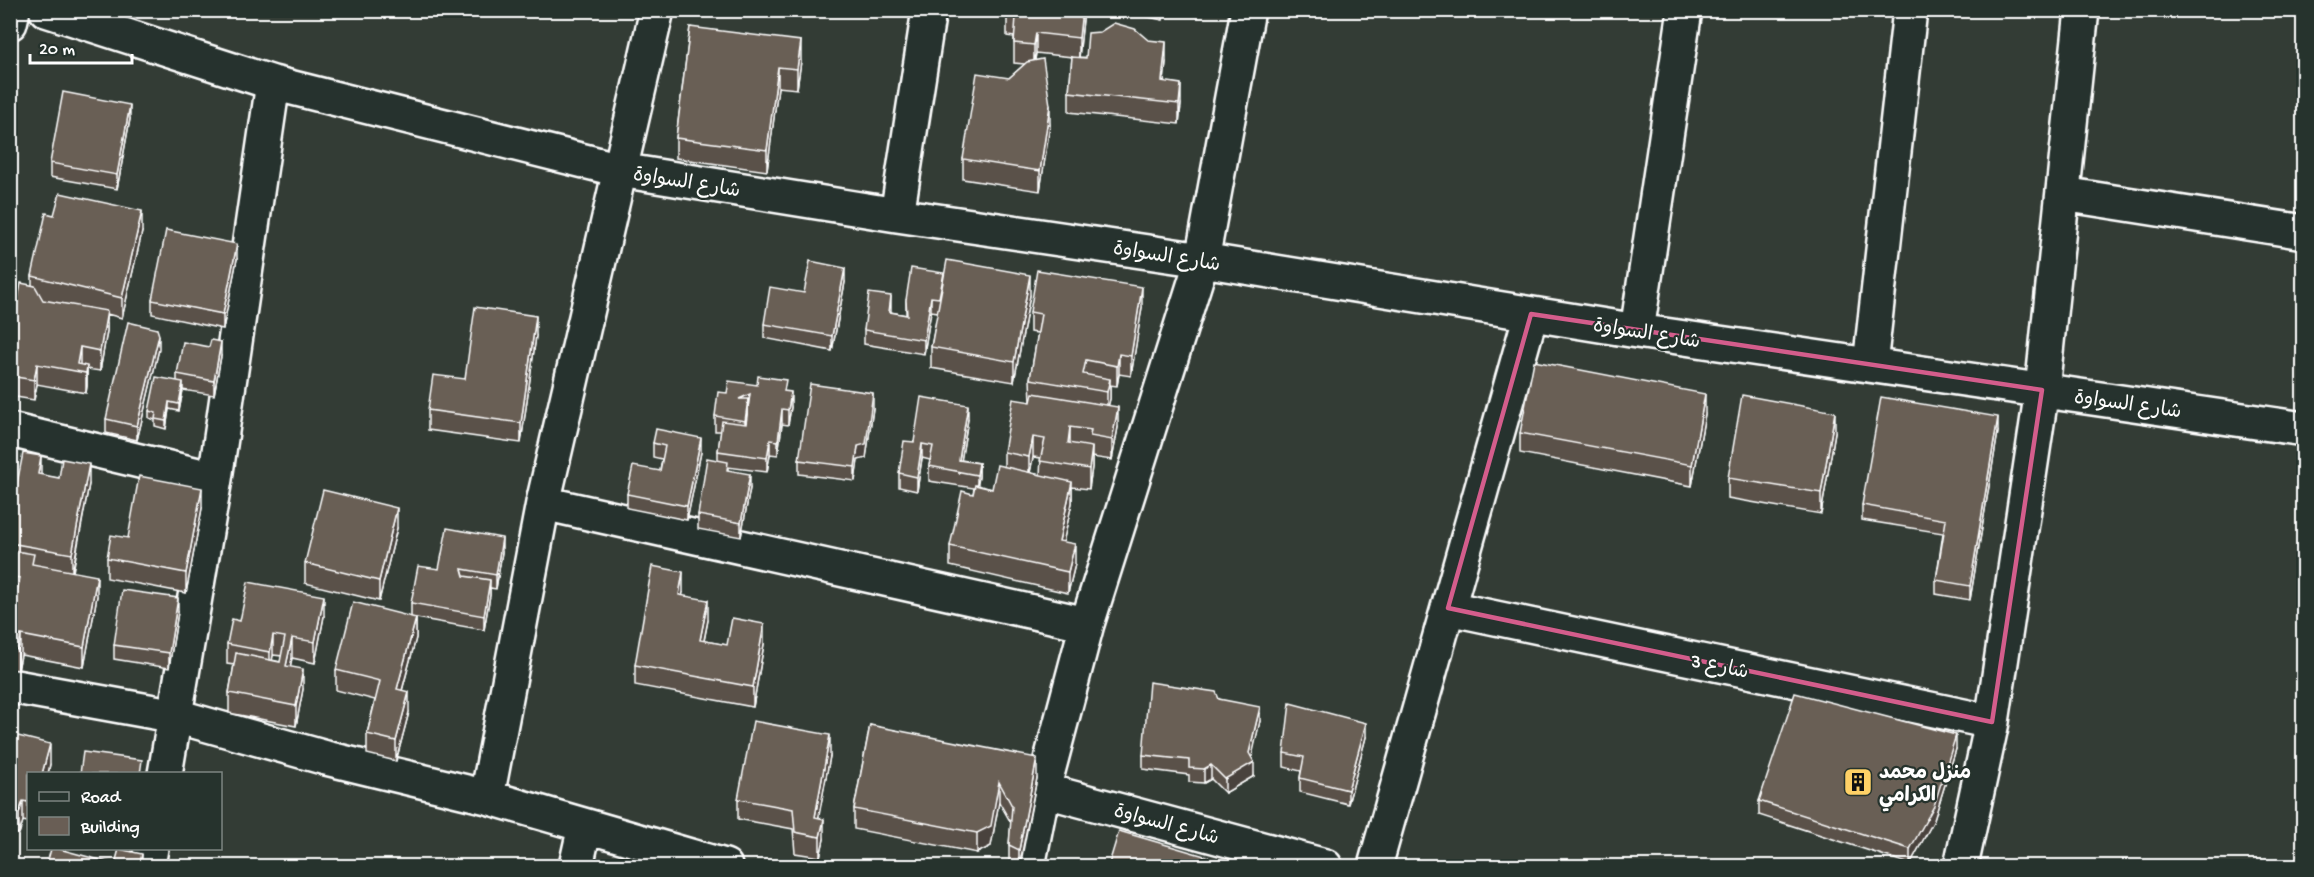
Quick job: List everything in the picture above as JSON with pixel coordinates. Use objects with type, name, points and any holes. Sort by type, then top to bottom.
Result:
[{"type":"street","points":[[10,23],[13,10]]},
{"type":"street","name":"شارع السواوة","points":[[46,10],[273,83],[620,170],[897,215],[1202,260],[1637,331],[2304,429]]},
{"type":"street","points":[[487,797],[543,503],[657,10]]},
{"type":"street","points":[[897,215],[929,10]]},
{"type":"street","points":[[1028,867],[1043,790],[1087,624],[1202,260],[1248,10]]},
{"type":"street","points":[[1637,331],[1685,10]]},
{"type":"street","points":[[1870,365],[1910,10]]},
{"type":"street","points":[[1961,867],[1992,722],[2042,390],[2082,10]]},
{"type":"street","points":[[165,772],[214,479],[273,83]]},
{"type":"street","points":[[2063,194],[2304,232]]},
{"type":"street","points":[[1375,867],[1531,314]]},
{"type":"street","points":[[10,430],[214,479]]},
{"type":"street","points":[[543,503],[1087,624]]},
{"type":"street","name":"شارع 3","points":[[1448,608],[1992,722]]},
{"type":"street","points":[[10,686],[176,716],[326,758],[487,797],[724,867]]},
{"type":"street","name":"شارع السواوة","points":[[1043,790],[1325,867]]},
{"type":"street","points":[[576,867],[585,826]]},
{"type":"street","points":[[148,867],[151,850]]},
{"type":"highlighted area","points":[[1531,314],[2042,390],[1992,722],[1448,608]]},
{"type":"building","points":[[1008,10],[1082,10],[1079,38],[1036,33],[1034,45],[1014,43],[1016,17],[1007,16]]},
{"type":"building","points":[[1114,23],[1135,29],[1148,40],[1166,42],[1162,81],[1181,84],[1179,104],[1069,92],[1072,57],[1086,58],[1088,33],[1100,32]]},
{"type":"building","points":[[690,27],[801,41],[797,69],[778,67],[767,150],[676,138]]},
{"type":"building","points":[[1043,59],[1050,105],[1040,171],[963,159],[977,73],[1009,78],[1027,62]]},
{"type":"building","points":[[63,92],[130,105],[117,175],[50,163]]},
{"type":"building","points":[[60,193],[142,211],[122,298],[32,276],[46,213],[54,215]]},
{"type":"building","points":[[166,230],[237,244],[223,314],[152,300]]},
{"type":"building","points":[[947,260],[1030,275],[1014,362],[931,347]]},
{"type":"building","points":[[810,261],[845,268],[832,336],[764,324],[770,287],[804,293]]},
{"type":"building","points":[[911,268],[944,273],[939,298],[931,297],[924,340],[864,330],[869,293],[891,296],[889,312],[907,315],[906,300]]},
{"type":"building","points":[[1037,270],[1142,287],[1131,356],[1119,354],[1117,366],[1086,360],[1083,374],[1110,379],[1107,392],[1030,379],[1041,314],[1030,312]]},
{"type":"building","points":[[21,283],[35,286],[43,300],[107,311],[100,351],[80,347],[77,364],[87,366],[86,373],[37,364],[34,380],[10,376],[10,341]]},
{"type":"building","points":[[475,307],[536,316],[521,423],[428,410],[433,375],[465,379]]},
{"type":"building","points":[[128,322],[157,329],[159,335],[137,426],[106,419]]},
{"type":"building","points":[[211,340],[221,342],[214,381],[177,374],[183,342],[209,347]]},
{"type":"building","points":[[1534,361],[1705,394],[1692,465],[1520,433]]},
{"type":"building","points":[[758,376],[786,380],[784,391],[791,392],[788,410],[782,409],[778,441],[770,440],[767,458],[718,451],[722,421],[746,424],[750,394],[739,399],[748,399],[745,421],[715,416],[718,392],[727,393],[729,381],[757,385]]},
{"type":"building","points":[[156,377],[183,382],[179,404],[169,402],[166,421],[155,419],[156,413],[149,411]]},
{"type":"building","points":[[810,384],[873,393],[866,444],[858,446],[855,467],[799,460]]},
{"type":"building","points":[[1033,393],[1118,407],[1112,440],[1090,436],[1091,430],[1070,427],[1068,443],[1092,447],[1089,469],[1040,461],[1045,439],[1033,437],[1029,457],[1004,452],[1013,399],[1031,402]]},
{"type":"building","points":[[1742,395],[1835,412],[1821,493],[1728,478]]},
{"type":"building","points":[[921,397],[968,405],[959,460],[979,463],[977,475],[929,466],[933,446],[922,444],[917,477],[899,473],[904,441],[914,442]]},
{"type":"building","points":[[1881,397],[1998,417],[1970,586],[1936,580],[1946,520],[1862,505]]},
{"type":"building","points":[[656,429],[701,438],[687,506],[627,494],[633,466],[660,471],[665,446],[653,443]]},
{"type":"building","points":[[23,453],[41,456],[38,474],[59,478],[62,459],[89,464],[72,554],[10,543],[10,519]]},
{"type":"building","points":[[707,458],[728,462],[727,470],[750,474],[741,523],[698,515]]},
{"type":"building","points":[[997,465],[1072,482],[1059,541],[1075,544],[1068,572],[950,546],[962,491],[973,494],[975,485],[992,489]]},
{"type":"building","points":[[139,476],[202,488],[186,573],[107,558],[111,535],[128,538]]},
{"type":"building","points":[[323,490],[397,508],[379,581],[305,563]]},
{"type":"building","points":[[447,528],[502,538],[496,575],[462,569],[464,576],[490,580],[484,616],[411,603],[418,566],[439,569]]},
{"type":"building","points":[[10,550],[34,554],[32,564],[97,576],[84,647],[21,635],[18,650],[10,648],[10,599],[15,600],[20,578],[10,576]]},
{"type":"building","points":[[652,566],[683,572],[679,595],[708,600],[700,640],[727,645],[732,618],[764,624],[753,687],[635,665]]},
{"type":"building","points":[[248,582],[324,596],[315,642],[292,638],[286,666],[303,669],[296,706],[229,693],[236,653],[280,662],[285,637],[273,635],[270,652],[227,644],[232,619],[240,621]]},
{"type":"building","points":[[122,590],[178,598],[169,653],[114,645]]},
{"type":"building","points":[[353,602],[416,618],[397,689],[409,692],[396,741],[367,734],[380,681],[336,670]]},
{"type":"building","points":[[1149,682],[1216,692],[1219,699],[1260,707],[1249,753],[1254,762],[1225,779],[1211,765],[1204,769],[1189,768],[1189,760],[1143,755]]},
{"type":"building","name":"منزل محمد الكرامي","points":[[1795,693],[1956,735],[1934,806],[1910,849],[1759,801]]},
{"type":"building","points":[[1290,703],[1366,723],[1348,790],[1300,778],[1304,757],[1284,753]]},
{"type":"building","points":[[753,721],[830,735],[815,817],[824,819],[820,837],[795,832],[793,809],[738,799]]},
{"type":"building","points":[[870,725],[1037,758],[1019,850],[1009,845],[1012,806],[999,782],[991,826],[977,833],[854,809]]},
{"type":"building","points":[[10,734],[50,744],[43,772],[27,772],[27,802],[23,801],[19,813],[10,811]]},
{"type":"building","points":[[83,752],[142,760],[140,772],[80,772]]},
{"type":"building","points":[[1119,831],[1208,857],[1205,867],[1108,867]]},
{"type":"building","points":[[51,850],[63,850],[115,864],[119,850],[142,854],[139,867],[46,867]]},
{"type":"place","name":"منزل محمد الكرامي","points":[[1858,782]]}]
